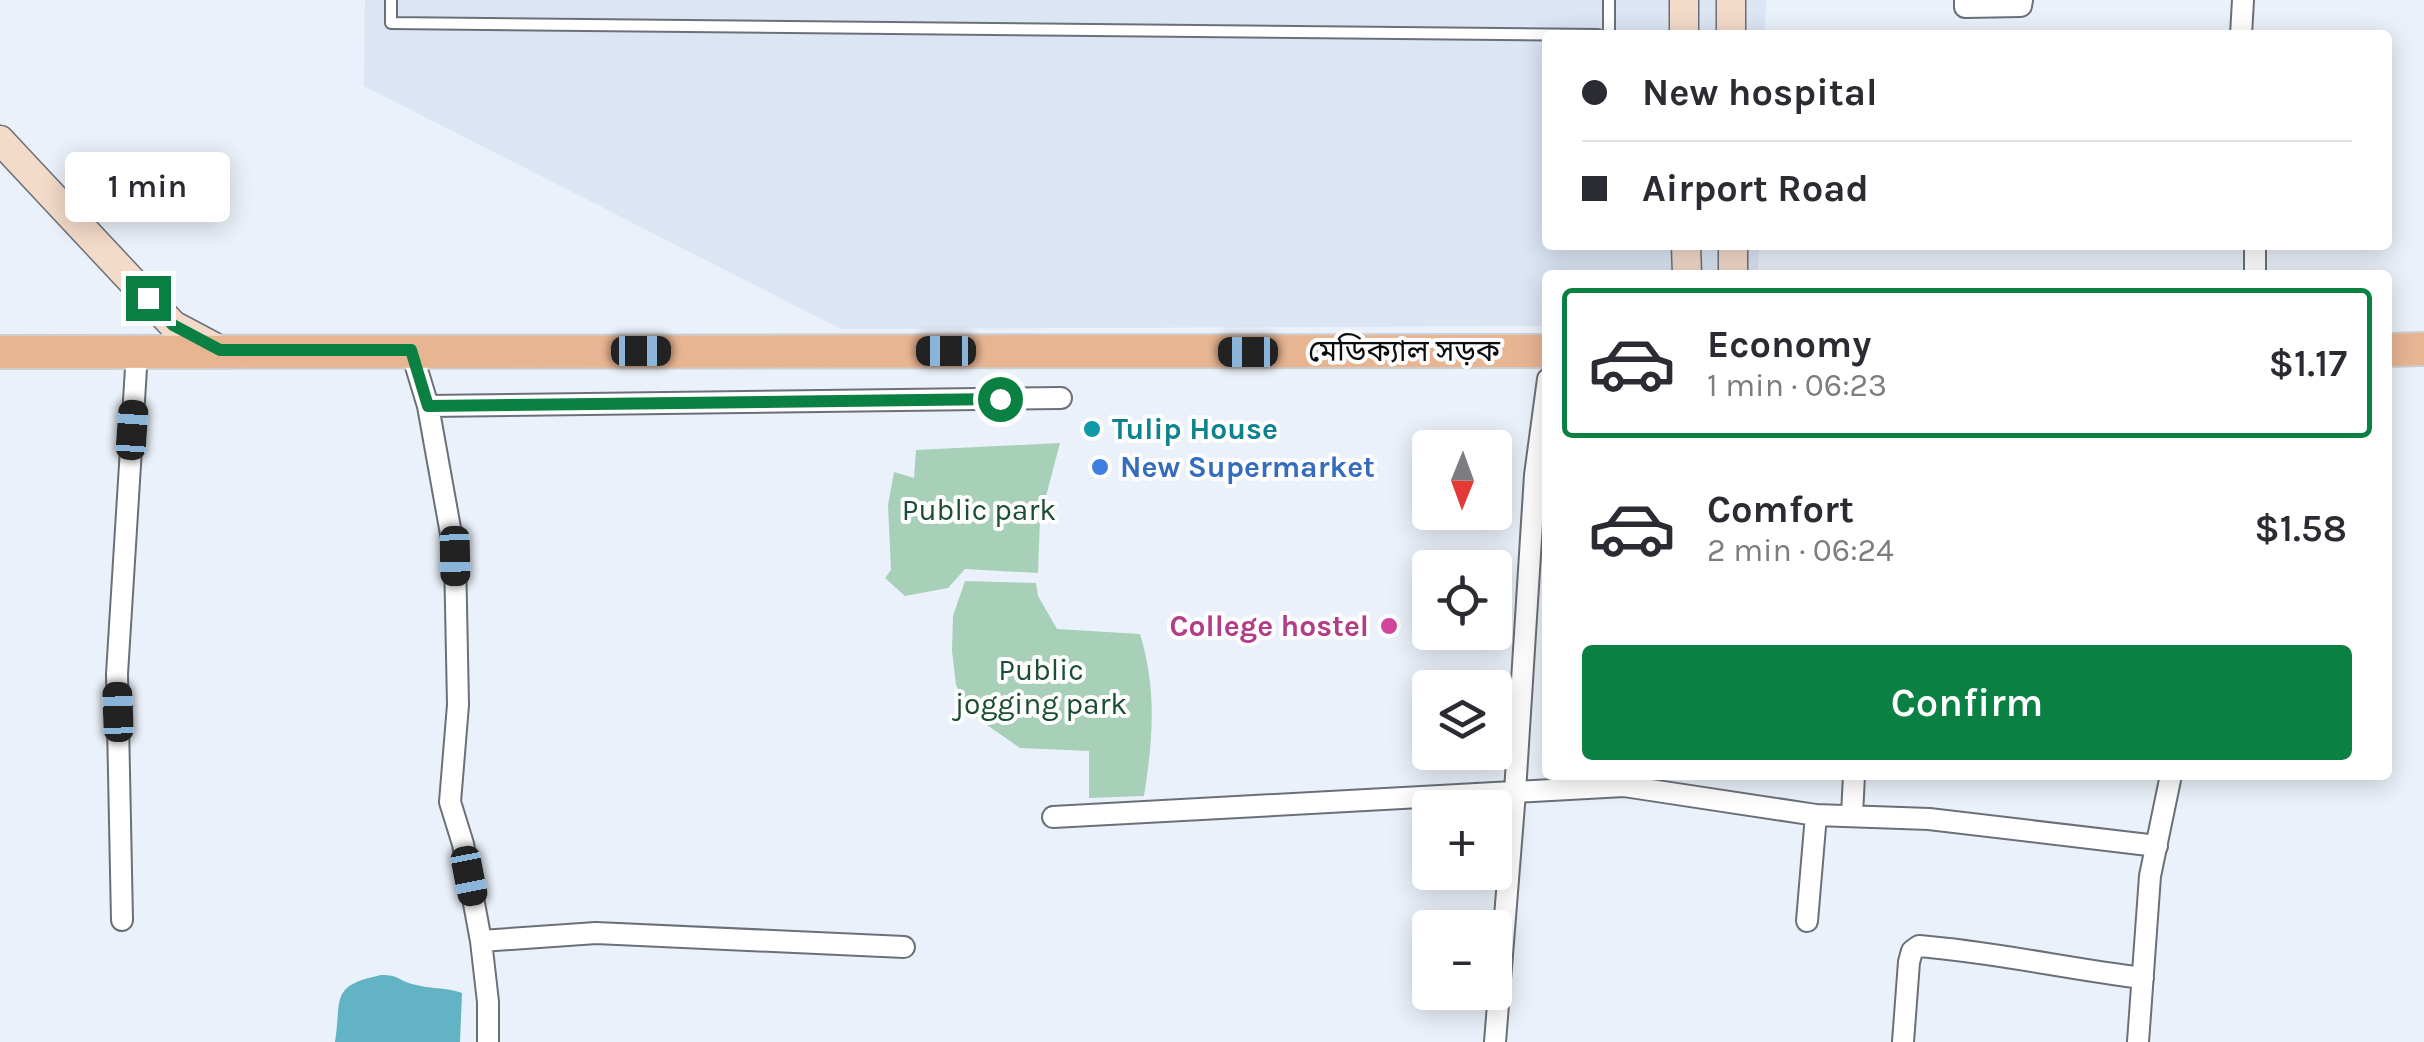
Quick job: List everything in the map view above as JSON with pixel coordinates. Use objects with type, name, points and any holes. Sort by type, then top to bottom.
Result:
[{"type":"main road","points":[[1684,0],[1684,30]]},
{"type":"main road","points":[[1731,0],[1731,30]]},
{"type":"main road","points":[[0,140],[173,325],[220,350]]},
{"type":"main road","points":[[2392,350],[2424,349]]},
{"type":"main road","name":"মেডিক্যাল সড়ক","points":[[0,352],[1542,352]]},
{"type":"street","points":[[1964,0],[1965,8],[2021,6],[2022,0]]},
{"type":"street","points":[[2241,30],[2243,0]]},
{"type":"street","points":[[411,350],[428,406],[455,556],[458,705],[450,802],[463,844],[481,941],[488,1042]]},
{"type":"street","points":[[122,920],[117,674],[137,352]]},
{"type":"street","points":[[428,406],[1061,398]]},
{"type":"street","points":[[1495,1042],[1535,475],[1542,423]]},
{"type":"street","points":[[1852,815],[1854,780]]},
{"type":"street","points":[[2138,1042],[2150,876],[2170,780]]},
{"type":"street","points":[[1053,817],[1624,786],[1816,815],[2038,830],[2157,846]]},
{"type":"street","points":[[1807,921],[1816,815]]},
{"type":"street","points":[[481,941],[596,933],[904,948]]},
{"type":"street","points":[[1904,1042],[1909,962],[1912,951],[1920,946],[1984,951],[2142,978]]},
{"type":"lane","points":[[391,0],[391,23],[1542,34]]},
{"type":"lane","points":[[1608,30],[1609,0]]},
{"type":"shaded area","points":[[365,0],[1766,0],[1765,30],[1542,30],[1542,250],[1759,250],[1758,270],[1542,270],[1542,326],[841,329],[364,86]]},
{"type":"green space","name":"Public park","points":[[1060,443],[1040,519],[1038,573],[965,569],[948,588],[905,596],[885,578],[891,570],[888,505],[894,472],[914,478],[916,450]]},
{"type":"green space","name":"Public jogging park","points":[[965,581],[1036,583],[1038,596],[1057,629],[1140,634],[1152,715],[1144,796],[1089,798],[1089,751],[1020,748],[971,714],[956,685],[952,651],[953,616]]},
{"type":"water","points":[[381,975],[462,993],[460,1042],[335,1042],[339,1004],[345,989]]},
{"type":"place","name":"Tulip House","points":[[1092,429]]},
{"type":"place","name":"New Supermarket","points":[[1100,467]]},
{"type":"place","name":"College hostel","points":[[1389,626]]},
{"type":"route","points":[[148,298],[173,325],[220,350],[411,350],[428,406],[1000,399]]}]
